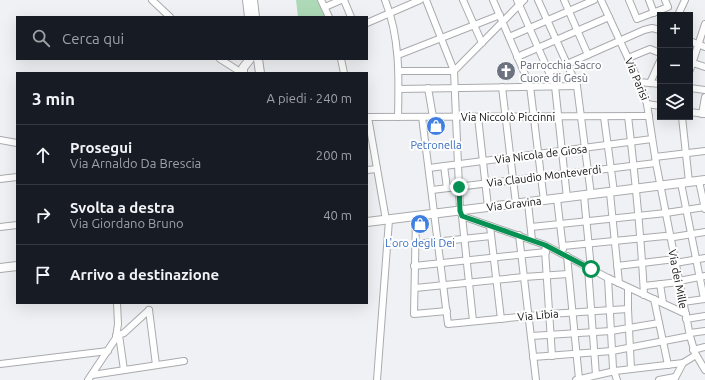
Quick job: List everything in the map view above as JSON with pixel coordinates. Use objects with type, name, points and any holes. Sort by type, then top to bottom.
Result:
[{"type":"main road","points":[[248,0],[249,16]]},
{"type":"main road","points":[[253,0],[255,16]]},
{"type":"main road","points":[[246,67],[254,62],[259,66]]},
{"type":"main road","name":"Via Gravina","points":[[368,222],[435,214],[461,214],[516,204],[702,181]]},
{"type":"main road","points":[[0,268],[16,266]]},
{"type":"street","points":[[152,0],[169,16]]},
{"type":"street","points":[[321,0],[329,16]]},
{"type":"street","points":[[325,7],[342,0],[350,16]]},
{"type":"street","points":[[385,0],[390,12],[398,55],[398,117]]},
{"type":"street","points":[[368,23],[420,0]]},
{"type":"street","points":[[426,0],[454,71],[461,214],[473,321]]},
{"type":"street","points":[[463,0],[482,43]]},
{"type":"street","points":[[493,0],[530,86],[544,201]]},
{"type":"street","points":[[538,0],[577,86],[588,171],[587,220],[591,311],[596,375]]},
{"type":"street","points":[[564,0],[588,55]]},
{"type":"street","points":[[508,37],[594,0]]},
{"type":"street","name":"Via Parisi","points":[[601,0],[639,82],[647,104],[660,186]]},
{"type":"street","points":[[629,0],[637,19],[668,7],[665,0]]},
{"type":"street","points":[[649,0],[654,12]]},
{"type":"street","points":[[679,12],[685,0]]},
{"type":"street","points":[[399,71],[454,71],[520,2],[529,28],[555,86],[557,117],[567,198]]},
{"type":"street","points":[[398,55],[500,15]]},
{"type":"street","points":[[517,57],[609,17]]},
{"type":"street","points":[[693,58],[705,24]]},
{"type":"street","points":[[549,72],[650,28],[657,29]]},
{"type":"street","points":[[693,42],[705,47]]},
{"type":"street","points":[[628,58],[650,49],[657,52]]},
{"type":"street","points":[[222,60],[232,67],[246,67]]},
{"type":"street","points":[[341,60],[344,72]]},
{"type":"street","points":[[693,64],[705,67]]},
{"type":"street","points":[[650,83],[657,68]]},
{"type":"street","points":[[639,82],[657,84]]},
{"type":"street","points":[[399,89],[577,86]]},
{"type":"street","points":[[502,87],[516,204]]},
{"type":"street","points":[[428,88],[433,117]]},
{"type":"street","points":[[693,88],[705,90]]},
{"type":"street","points":[[693,112],[704,114],[705,97]]},
{"type":"street","points":[[647,104],[657,106]]},
{"type":"street","points":[[628,116],[643,263],[644,295]]},
{"type":"street","name":"Via Niccolò Piccinni","points":[[368,117],[456,118],[649,116]]},
{"type":"street","points":[[368,117],[388,220],[377,380]]},
{"type":"street","points":[[416,216],[414,314],[447,311],[422,117]]},
{"type":"street","points":[[478,117],[488,208]]},
{"type":"street","points":[[604,117],[611,168],[612,218],[619,283]]},
{"type":"street","points":[[682,120],[686,153],[686,210],[696,259],[702,277],[704,299],[683,302]]},
{"type":"street","points":[[0,140],[16,143]]},
{"type":"street","name":"Via Nicola de Giosa","points":[[429,168],[652,140]]},
{"type":"street","points":[[368,144],[373,146]]},
{"type":"street","name":"Via Claudio Monteverdi","points":[[432,190],[634,165],[686,153],[705,151]]},
{"type":"street","points":[[444,166],[447,188]]},
{"type":"street","points":[[368,170],[377,169]]},
{"type":"street","points":[[0,179],[16,177]]},
{"type":"street","points":[[530,227],[705,208],[702,181]]},
{"type":"street","name":"Via dei Mille","points":[[660,186],[690,334],[695,353],[705,370]]},
{"type":"street","points":[[557,199],[575,333],[578,380],[615,371],[683,363]]},
{"type":"street","points":[[528,203],[532,240]]},
{"type":"street","points":[[461,214],[490,226],[545,245],[628,288],[663,303],[686,316],[705,316]]},
{"type":"street","points":[[0,227],[16,225]]},
{"type":"street","points":[[490,226],[501,318]]},
{"type":"street","points":[[563,246],[640,238],[670,237],[705,232]]},
{"type":"street","points":[[518,235],[536,380]]},
{"type":"street","points":[[415,244],[491,236]]},
{"type":"street","points":[[545,245],[552,356]]},
{"type":"street","points":[[414,266],[546,252]]},
{"type":"street","points":[[617,266],[705,258]]},
{"type":"street","points":[[415,288],[568,274]]},
{"type":"street","points":[[644,286],[679,282],[702,277]]},
{"type":"street","points":[[608,278],[613,368],[618,380]]},
{"type":"street","points":[[660,284],[663,303]]},
{"type":"street","points":[[628,288],[631,369]]},
{"type":"street","points":[[654,299],[668,365]]},
{"type":"street","points":[[117,304],[117,336],[124,370]]},
{"type":"street","name":"Via Libia","points":[[447,311],[448,324],[501,318],[628,308]]},
{"type":"street","points":[[90,377],[117,336],[124,333],[149,310],[156,365]]},
{"type":"street","points":[[531,336],[611,331],[659,323]]},
{"type":"street","points":[[533,357],[630,348],[705,331]]},
{"type":"street","points":[[659,380],[675,378],[683,363],[705,347]]},
{"type":"street","points":[[0,364],[108,351]]},
{"type":"street","points":[[90,377],[184,361]]},
{"type":"green space","points":[[296,0],[319,0],[327,16],[298,16]]},
{"type":"place","name":"Parrocchia Sacro Cuore di Gesù","points":[[506,71]]},
{"type":"place","name":"Petronella","points":[[436,126]]},
{"type":"place","name":"L'oro degli Dei","points":[[420,224]]},
{"type":"route","points":[[459,187],[460,211],[462,216],[545,245],[591,269]]}]
